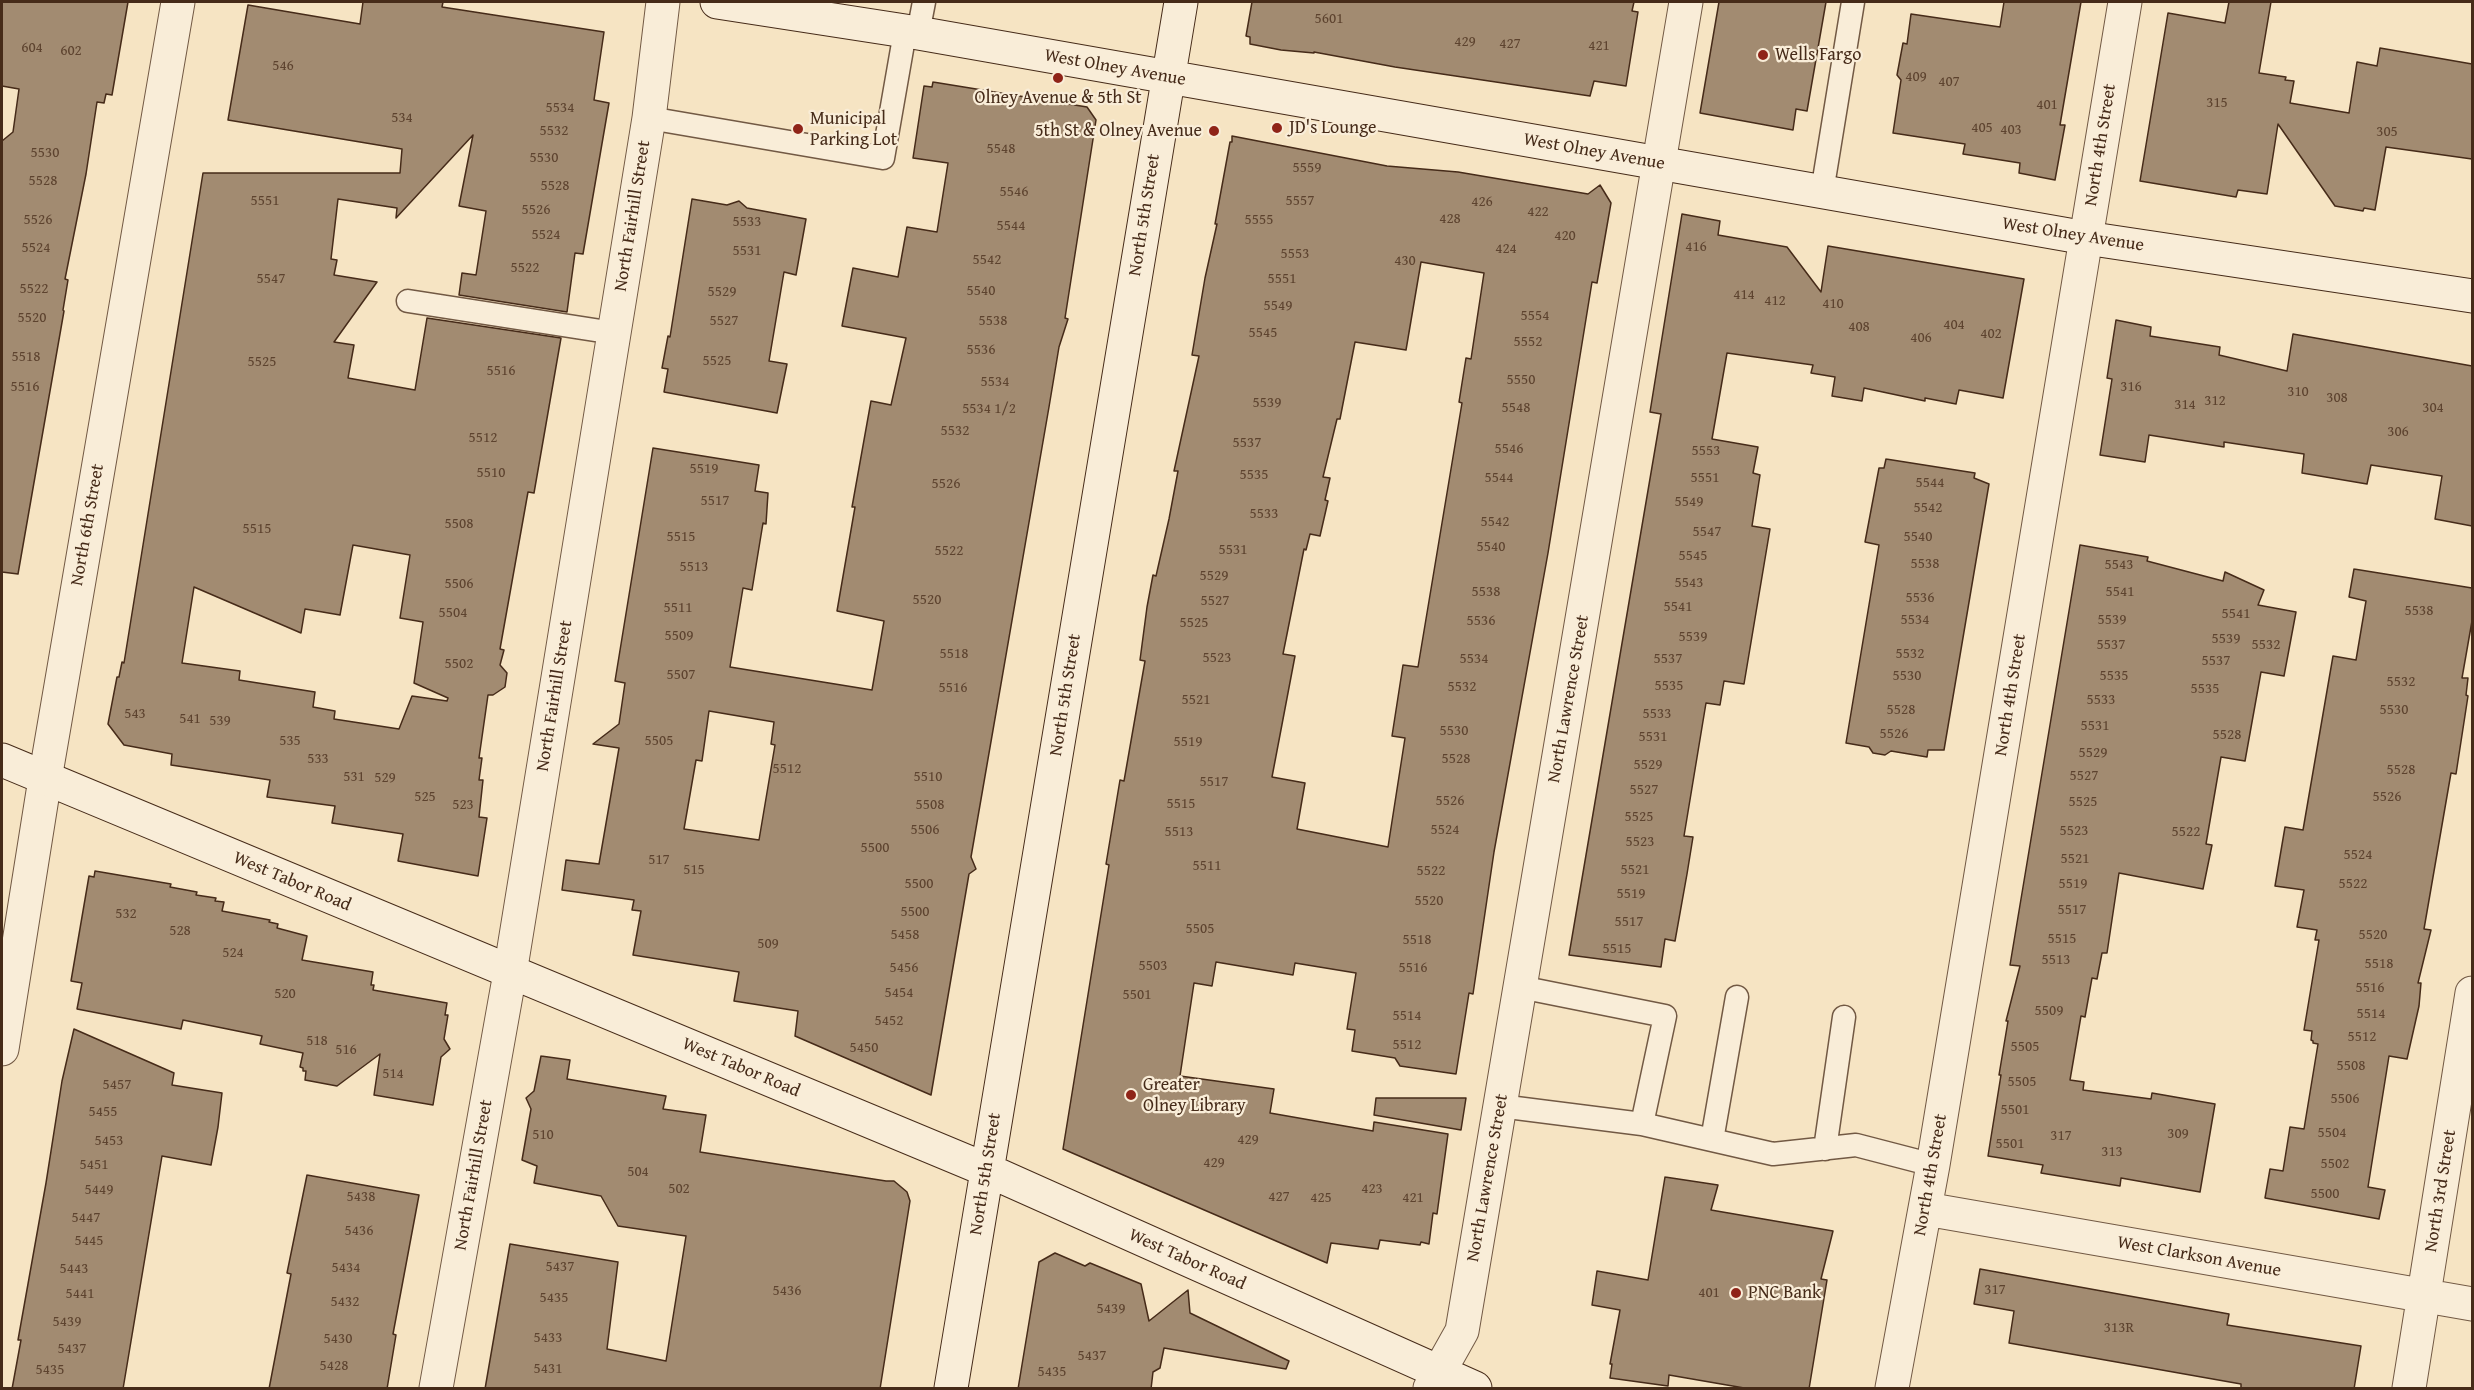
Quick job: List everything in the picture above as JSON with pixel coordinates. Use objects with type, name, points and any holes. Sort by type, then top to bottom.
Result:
[{"type":"street","name":"North 6th Street","points":[[2,1049],[45,779],[178,2]]},
{"type":"street","name":"North Fairhill Street","points":[[436,1389],[510,973],[649,118],[663,2]]},
{"type":"street","name":"West Olney Avenue","points":[[717,2],[911,32],[2086,238],[2472,296]]},
{"type":"street","name":"North 5th Street","points":[[951,1389],[1181,2]]},
{"type":"street","name":"North Lawrence Street","points":[[1434,1381],[1462,1330],[1686,2]]},
{"type":"street","name":"North 4th Street","points":[[1892,1389],[1926,1209],[2125,2]]},
{"type":"street","name":"West Tabor Road","points":[[2,760],[987,1170],[1434,1381],[1475,1389]]},
{"type":"street","name":"North 3rd Street","points":[[2409,1389],[2472,993]]},
{"type":"street","name":"West Clarkson Avenue","points":[[1926,1209],[2472,1304]]},
{"type":"lane","points":[[649,118],[883,158],[911,32],[924,2]]},
{"type":"lane","points":[[1822,192],[1853,2]]},
{"type":"lane","points":[[408,301],[614,333]]},
{"type":"lane","points":[[1520,987],[1665,1016],[1642,1124]]},
{"type":"lane","points":[[1712,1140],[1737,997]]},
{"type":"lane","points":[[1825,1149],[1844,1017]]},
{"type":"lane","points":[[1500,1106],[1642,1124],[1773,1154],[1856,1145],[1933,1165]]},
{"type":"building","points":[[2,2],[128,2],[112,95],[106,94],[104,103],[97,102],[86,174],[65,279],[68,280],[64,311],[18,574],[2,572],[2,141],[13,132],[19,89],[2,86]]},
{"type":"building","points":[[363,2],[443,2],[442,7],[604,32],[594,100],[609,103],[583,254],[575,253],[567,312],[459,295],[462,273],[476,275],[486,211],[459,206],[473,135],[396,218],[397,208],[338,199],[331,259],[337,260],[334,275],[377,282],[334,342],[354,345],[348,378],[415,390],[427,318],[561,338],[534,493],[528,492],[500,649],[504,650],[500,665],[507,673],[505,687],[493,695],[488,695],[479,758],[482,758],[479,780],[483,780],[479,817],[487,818],[478,876],[398,861],[403,834],[332,823],[335,806],[267,797],[270,780],[171,765],[172,754],[124,745],[108,724],[117,677],[119,677],[122,662],[124,663],[203,173],[400,173],[402,149],[228,120],[248,5],[360,24]],"holes":[[[353,545],[410,555],[400,618],[423,622],[414,683],[448,698],[447,701],[412,696],[399,729],[334,719],[335,711],[313,707],[315,692],[239,680],[240,671],[182,663],[194,587],[301,633],[305,609],[340,615]]]},
{"type":"building","points":[[1252,2],[1634,2],[1632,11],[1638,12],[1626,86],[1594,81],[1590,96],[1250,44],[1250,37],[1246,36]]},
{"type":"building","name":"Wells Fargo","points":[[1719,2],[1826,2],[1807,111],[1796,109],[1793,130],[1700,113]]},
{"type":"building","points":[[2004,2],[2081,2],[2060,125],[2065,125],[2055,180],[2019,173],[2020,163],[1963,154],[1965,144],[1893,133],[1901,80],[1897,75],[1903,43],[1907,44],[1911,14],[2000,27]]},
{"type":"building","points":[[2229,2],[2271,2],[2259,73],[2286,77],[2285,80],[2294,81],[2290,103],[2349,113],[2357,62],[2377,66],[2380,48],[2472,64],[2472,159],[2386,147],[2375,210],[2364,208],[2363,211],[2335,206],[2278,124],[2267,194],[2238,190],[2236,197],[2140,181],[2168,13],[2225,23]]},
{"type":"building","points":[[933,82],[1087,107],[1096,120],[1065,318],[1068,319],[1059,347],[971,857],[976,869],[969,874],[931,1095],[795,1036],[798,1011],[734,1001],[739,972],[633,955],[641,911],[632,910],[634,900],[562,890],[566,860],[599,864],[619,748],[593,744],[619,724],[625,683],[615,681],[653,448],[759,465],[755,491],[768,493],[766,524],[763,523],[752,590],[743,588],[730,667],[872,690],[884,621],[837,611],[855,507],[852,507],[871,401],[891,405],[906,338],[842,326],[853,268],[898,277],[907,227],[937,232],[948,163],[913,158],[924,86],[932,87]],"holes":[[[709,711],[774,722],[771,744],[775,745],[759,840],[684,829],[696,760],[702,761]]]},
{"type":"building","points":[[1232,136],[1387,166],[1458,172],[1588,194],[1600,185],[1611,203],[1597,283],[1592,282],[1548,553],[1494,852],[1473,994],[1469,993],[1456,1074],[1400,1066],[1395,1058],[1352,1051],[1355,1030],[1347,1029],[1356,973],[1295,963],[1293,975],[1216,962],[1212,986],[1194,983],[1180,1076],[1274,1089],[1270,1113],[1373,1131],[1374,1122],[1448,1134],[1437,1214],[1433,1213],[1429,1244],[1380,1240],[1378,1249],[1331,1243],[1327,1263],[1063,1149],[1109,865],[1106,864],[1120,780],[1124,781],[1145,661],[1140,660],[1147,607],[1153,575],[1156,576],[1169,519],[1178,471],[1174,471],[1199,356],[1192,355],[1230,142],[1232,142]],"holes":[[[1421,262],[1484,273],[1471,359],[1466,358],[1459,402],[1462,403],[1418,667],[1403,665],[1392,736],[1405,738],[1388,847],[1297,829],[1305,783],[1272,777],[1295,656],[1283,654],[1304,549],[1306,550],[1310,534],[1320,536],[1328,501],[1325,500],[1330,478],[1323,477],[1337,419],[1340,419],[1355,342],[1406,350]]]},
{"type":"building","points":[[692,199],[727,205],[739,201],[747,208],[806,219],[796,275],[784,272],[769,361],[787,364],[777,413],[664,392],[668,369],[662,368],[668,336],[670,337]]},
{"type":"building","points":[[1682,214],[1720,221],[1718,235],[1787,247],[1821,292],[1828,246],[2024,279],[2003,398],[1959,390],[1956,404],[1925,398],[1925,401],[1864,388],[1862,401],[1832,396],[1835,377],[1811,373],[1813,365],[1727,353],[1712,439],[1758,447],[1753,473],[1760,475],[1752,526],[1770,529],[1744,684],[1724,681],[1720,705],[1706,703],[1684,836],[1693,837],[1687,874],[1675,941],[1665,939],[1661,967],[1569,955],[1661,414],[1650,412]]},
{"type":"building","points":[[2116,320],[2151,327],[2150,336],[2220,347],[2219,355],[2287,371],[2293,334],[2472,366],[2472,526],[2435,519],[2442,476],[2371,465],[2367,484],[2302,473],[2304,454],[2224,442],[2224,447],[2149,435],[2145,462],[2100,455],[2112,379],[2107,378]]},
{"type":"building","points":[[1886,459],[1975,473],[1974,478],[1989,484],[1944,750],[1928,750],[1927,757],[1891,751],[1885,755],[1873,753],[1869,747],[1846,743],[1879,545],[1865,542],[1879,468],[1884,468]]},
{"type":"building","points":[[2080,545],[2148,557],[2147,561],[2223,581],[2225,572],[2264,590],[2258,605],[2296,612],[2284,676],[2261,672],[2245,761],[2221,757],[2206,844],[2212,845],[2203,889],[2119,873],[2107,953],[2102,953],[2097,979],[2092,978],[2085,1017],[2081,1016],[2070,1080],[2084,1082],[2083,1090],[2151,1099],[2152,1093],[2215,1104],[2200,1192],[2121,1178],[2120,1186],[2041,1173],[2043,1165],[1988,1156],[2001,1075],[1999,1075],[2008,1021],[2006,1021],[2020,966],[2010,965]]},
{"type":"building","points":[[2354,569],[2472,588],[2472,621],[2462,678],[2468,678],[2466,695],[2468,696],[2456,774],[2451,773],[2424,929],[2431,930],[2418,983],[2421,983],[2419,1006],[2407,1059],[2389,1056],[2368,1187],[2385,1190],[2379,1219],[2265,1198],[2270,1169],[2283,1171],[2290,1127],[2304,1129],[2318,1044],[2311,1040],[2312,1031],[2304,1030],[2319,940],[2315,940],[2317,930],[2297,927],[2304,890],[2275,886],[2285,827],[2303,830],[2333,656],[2356,660],[2366,601],[2349,597]]},
{"type":"building","points":[[95,871],[171,884],[170,887],[216,898],[215,901],[224,902],[222,911],[270,920],[269,922],[278,924],[277,928],[307,936],[302,960],[373,972],[371,985],[374,985],[373,990],[447,1003],[445,1015],[448,1015],[444,1039],[450,1049],[441,1057],[433,1105],[374,1095],[380,1054],[337,1086],[305,1080],[306,1071],[300,1067],[303,1053],[260,1044],[262,1036],[183,1020],[181,1029],[77,1009],[82,983],[71,981],[89,876],[94,877]]},
{"type":"building","points":[[74,1029],[174,1073],[172,1085],[222,1093],[218,1127],[211,1165],[162,1156],[123,1389],[12,1389],[21,1340],[18,1340],[62,1081]]},
{"type":"building","points":[[541,1056],[570,1060],[567,1079],[666,1096],[663,1109],[706,1115],[700,1152],[894,1181],[907,1192],[910,1201],[880,1389],[485,1389],[510,1244],[618,1262],[607,1349],[666,1361],[686,1236],[618,1226],[601,1196],[534,1183],[537,1166],[522,1160],[531,1109],[526,1098],[534,1091]]},
{"type":"building","points":[[1376,1098],[1466,1098],[1461,1130],[1374,1115]]},
{"type":"building","points":[[307,1175],[419,1195],[393,1334],[396,1335],[387,1389],[269,1389],[291,1274],[287,1273]]},
{"type":"building","points":[[1665,1177],[1718,1185],[1711,1210],[1833,1231],[1821,1279],[1827,1280],[1809,1389],[1750,1389],[1669,1375],[1668,1386],[1610,1378],[1612,1364],[1610,1364],[1620,1310],[1592,1305],[1597,1271],[1648,1280]]},
{"type":"building","points":[[1055,1253],[1085,1266],[1090,1263],[1141,1284],[1149,1321],[1188,1290],[1190,1313],[1289,1361],[1286,1369],[1164,1348],[1160,1368],[1153,1372],[1151,1389],[1018,1389],[1039,1262]]},
{"type":"building","points":[[1980,1269],[2229,1314],[2227,1325],[2361,1346],[2354,1389],[2241,1389],[2241,1384],[2009,1343],[2014,1311],[1974,1304]]},
{"type":"place","name":"Wells Fargo","points":[[1763,55]]},
{"type":"place","name":"Olney Avenue & 5th St","points":[[1058,78]]},
{"type":"place","name":"JD's Lounge","points":[[1277,128]]},
{"type":"place","name":"Municipal Parking Lot","points":[[798,129]]},
{"type":"place","name":"5th St & Olney Avenue","points":[[1214,131]]},
{"type":"place","name":"Greater Olney Library","points":[[1131,1095]]},
{"type":"place","name":"PNC Bank","points":[[1736,1293]]}]
